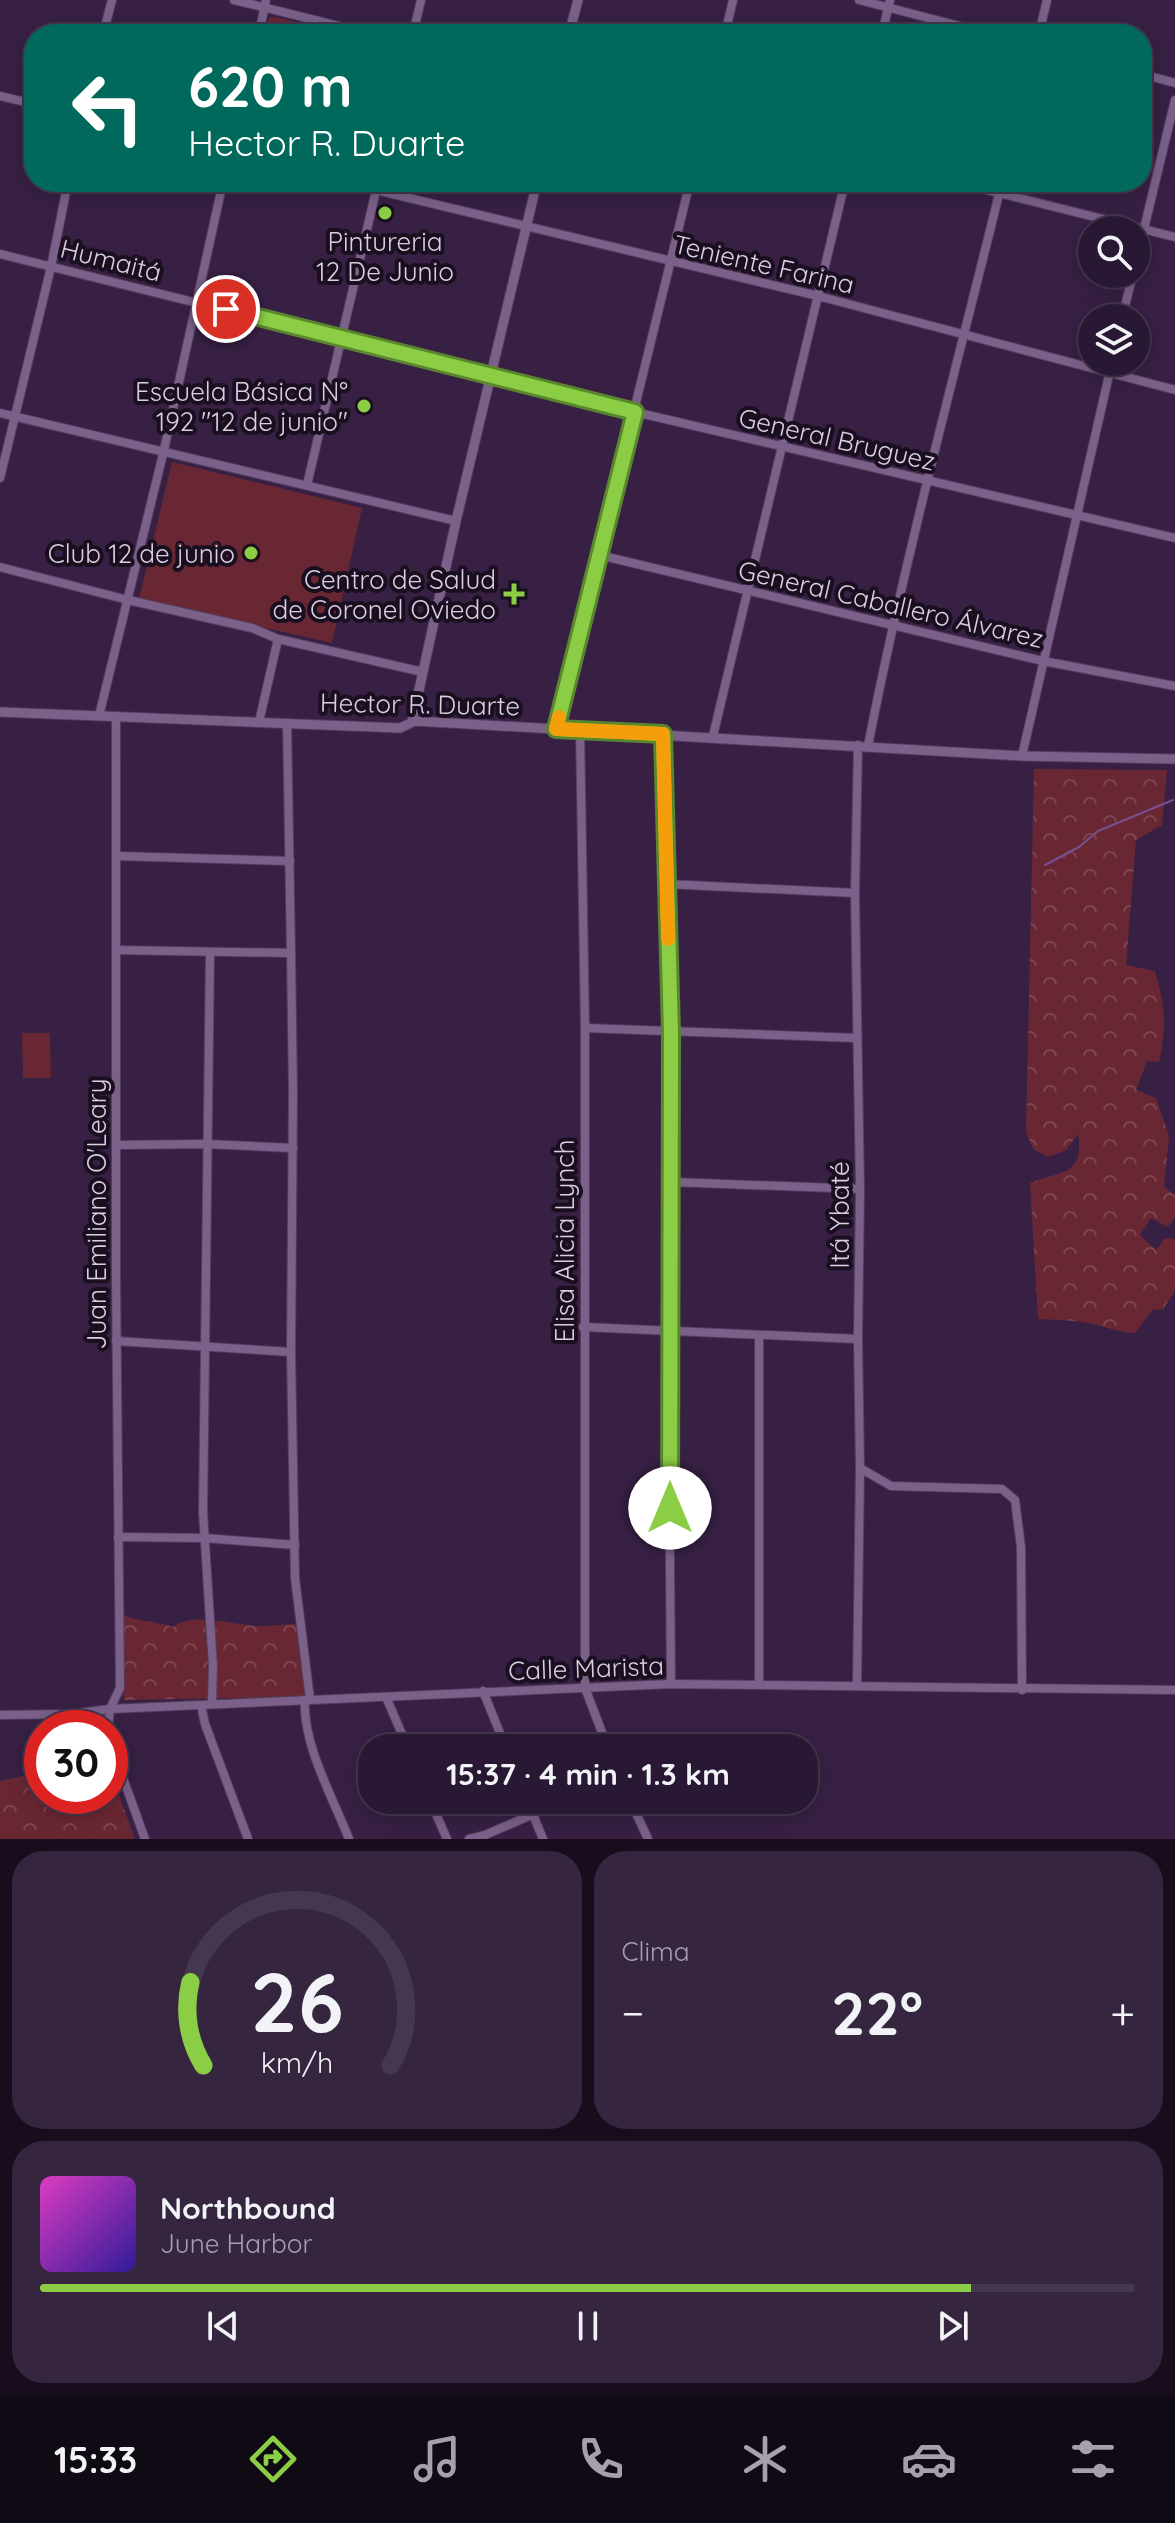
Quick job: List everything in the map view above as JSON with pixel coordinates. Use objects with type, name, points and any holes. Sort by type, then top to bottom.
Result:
[{"type":"street","points":[[106,24],[112,0]]},
{"type":"street","points":[[234,0],[265,4],[336,24]]},
{"type":"street","points":[[415,24],[421,0]]},
{"type":"street","points":[[572,24],[578,0]]},
{"type":"street","points":[[727,24],[733,0]]},
{"type":"street","points":[[859,0],[889,4],[956,24]]},
{"type":"street","points":[[1041,24],[1047,0]]},
{"type":"street","points":[[261,24],[265,4]]},
{"type":"street","points":[[884,24],[889,4]]},
{"type":"street","points":[[1152,77],[1175,83]]},
{"type":"street","points":[[0,96],[24,102]]},
{"type":"street","points":[[1147,216],[1175,100]]},
{"type":"street","points":[[0,478],[66,192]]},
{"type":"street","points":[[99,716],[164,450],[221,192]]},
{"type":"street","points":[[307,485],[376,192]]},
{"type":"street","name":"Teniente Farina","points":[[395,192],[527,228],[818,296],[1078,364]]},
{"type":"street","points":[[412,722],[456,521],[535,192]]},
{"type":"street","points":[[556,729],[688,192]]},
{"type":"street","points":[[713,736],[843,192]]},
{"type":"street","points":[[989,192],[1086,216]]},
{"type":"street","name":"Itá Ybaté","points":[[857,1685],[860,1189],[855,893],[863,745],[926,480],[1000,192]]},
{"type":"street","points":[[1150,231],[1175,237]]},
{"type":"street","name":"Humaitá","points":[[0,254],[491,376]]},
{"type":"street","name":"General Bruguez","points":[[491,376],[1175,538]]},
{"type":"street","points":[[1022,756],[1108,376]]},
{"type":"street","name":"Teniente Farina","points":[[1124,376],[1175,390]]},
{"type":"street","points":[[0,413],[456,521]]},
{"type":"street","name":"General Caballero Álvarez","points":[[599,555],[1043,661],[1175,686]]},
{"type":"street","points":[[0,567],[252,628],[278,639],[423,672]]},
{"type":"street","points":[[259,722],[278,639]]},
{"type":"street","name":"Hector R. Duarte","points":[[0,712],[400,728],[412,722],[713,736],[1022,756],[1175,759]]},
{"type":"street","name":"Juan Emiliano O'Leary","points":[[110,1709],[120,1688],[116,1341],[116,716]]},
{"type":"street","points":[[287,723],[295,1578],[307,1700],[304,1718],[308,1737],[349,1839]]},
{"type":"street","name":"Elisa Alicia Lynch","points":[[580,729],[585,1028],[585,1688],[603,1734]]},
{"type":"street","points":[[663,734],[671,1033],[668,1331],[671,1684]]},
{"type":"street","points":[[116,856],[290,861]]},
{"type":"street","points":[[667,884],[855,893]]},
{"type":"street","points":[[116,950],[291,953]]},
{"type":"street","points":[[210,952],[204,1538],[213,1666],[212,1704]]},
{"type":"street","points":[[585,1028],[856,1038]]},
{"type":"street","points":[[116,1145],[206,1144],[293,1148]]},
{"type":"street","points":[[671,1182],[860,1189]]},
{"type":"street","points":[[583,1327],[858,1339]]},
{"type":"street","points":[[759,1335],[759,1684]]},
{"type":"street","points":[[116,1341],[291,1352]]},
{"type":"street","points":[[860,1468],[891,1486],[1002,1489],[1015,1500],[1021,1547],[1022,1690]]},
{"type":"street","points":[[118,1537],[204,1538],[295,1545]]},
{"type":"street","name":"Calle Marista","points":[[0,1715],[671,1684],[1175,1690]]},
{"type":"street","points":[[483,1691],[500,1734]]},
{"type":"street","points":[[386,1697],[402,1734]]},
{"type":"street","points":[[201,1705],[205,1724],[248,1839]]},
{"type":"street","points":[[128,1792],[145,1839]]},
{"type":"street","points":[[436,1814],[447,1839]]},
{"type":"street","points":[[469,1839],[531,1814]]},
{"type":"street","points":[[533,1814],[543,1839]]},
{"type":"street","points":[[636,1814],[648,1839]]},
{"type":"green space","points":[[275,17],[305,24],[267,24],[269,18]]},
{"type":"green space","name":"Club 12 de junio","points":[[172,462],[362,508],[332,643],[139,599]]},
{"type":"green space","points":[[1034,769],[1167,770],[1162,825],[1136,840],[1126,965],[1155,971],[1163,1006],[1164,1027],[1159,1062],[1147,1061],[1136,1090],[1156,1098],[1169,1136],[1164,1187],[1175,1195],[1175,1217],[1168,1227],[1151,1218],[1140,1235],[1156,1250],[1165,1238],[1175,1239],[1175,1291],[1163,1309],[1152,1310],[1135,1333],[1082,1322],[1038,1319],[1030,1183],[1068,1170],[1078,1158],[1079,1148],[1078,1134],[1066,1150],[1048,1157],[1033,1149],[1026,1132]]},
{"type":"green space","points":[[22,1033],[50,1033],[51,1078],[23,1078]]},
{"type":"green space","points":[[122,1614],[173,1627],[192,1620],[259,1626],[303,1624],[308,1697],[124,1700]]},
{"type":"green space","points":[[24,1776],[24,1814],[126,1814],[135,1839],[0,1839],[0,1781]]},
{"type":"waterway","points":[[1045,865],[1079,847],[1098,831],[1173,800]]},
{"type":"slow traffic","points":[[559,717],[556,729],[663,734],[668,939]]},
{"type":"place","name":"Pintureria 12 De Junio","points":[[385,213]]},
{"type":"place","name":"Escuela Básica N° 192 \"12 de junio\"","points":[[364,406]]},
{"type":"place","name":"Club 12 de junio","points":[[251,553]]},
{"type":"place","name":"Centro de Salud de Coronel Oviedo","points":[[514,594]]},
{"type":"route","points":[[226,309],[635,412],[556,729],[663,734],[671,1033],[670,1508]]}]
